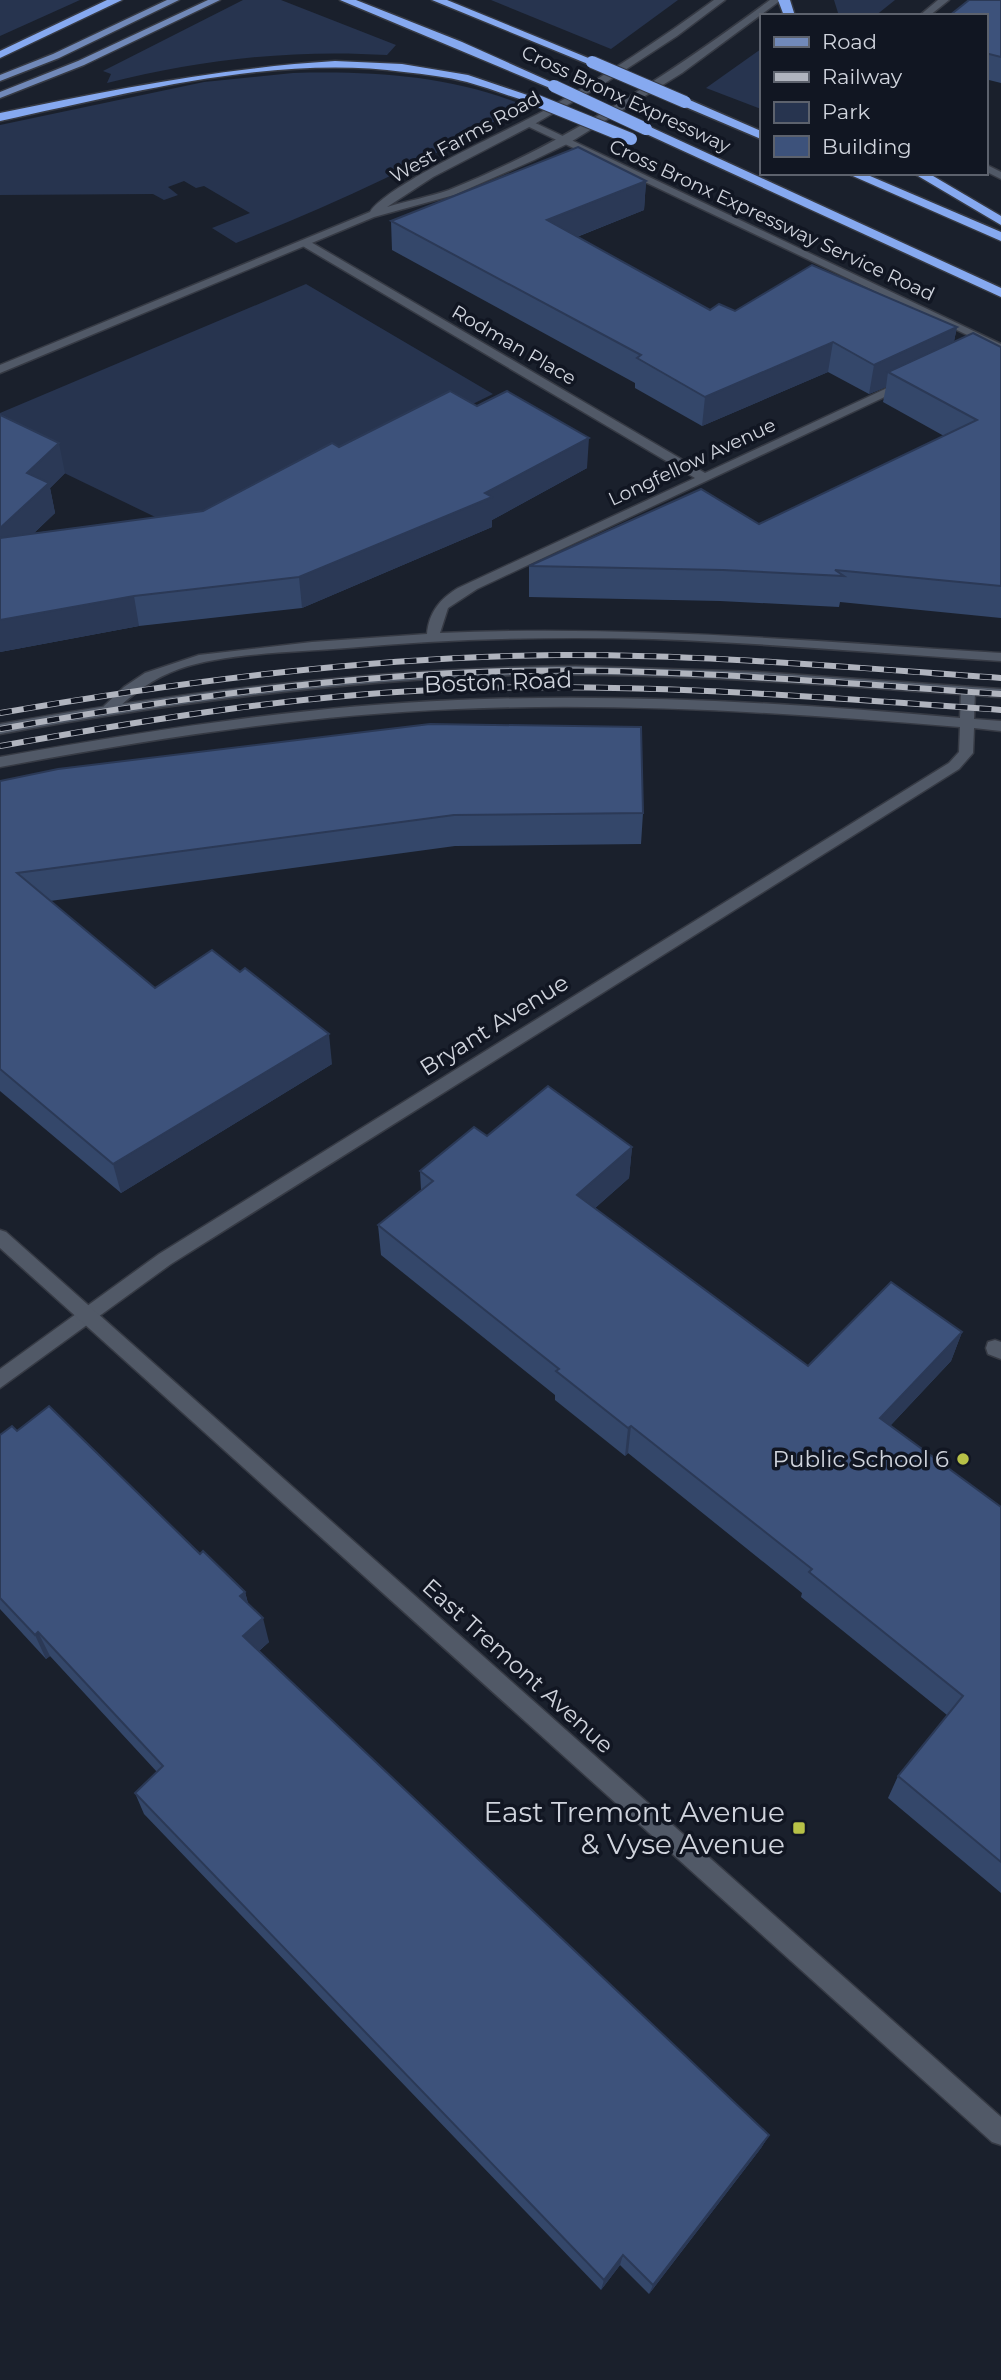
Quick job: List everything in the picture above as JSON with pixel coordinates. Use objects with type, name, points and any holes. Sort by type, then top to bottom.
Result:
[{"type":"highway","points":[[0,55],[116,0]]},
{"type":"highway","name":"Cross Bronx Expressway","points":[[346,0],[458,44],[554,86],[1001,293]]},
{"type":"highway","name":"Cross Bronx Expressway","points":[[437,0],[592,62],[760,135]]},
{"type":"highway","points":[[0,117],[203,75],[317,66],[377,67],[441,73],[490,84],[533,99],[922,257]]},
{"type":"highway","points":[[857,175],[1001,237]]},
{"type":"highway","points":[[922,175],[1001,221]]},
{"type":"main road","points":[[0,78],[56,56],[174,0]]},
{"type":"main road","points":[[0,95],[69,68],[215,0]]},
{"type":"street","name":"West Farms Road","points":[[370,215],[422,178],[528,123],[647,52],[720,0]]},
{"type":"street","name":"West Farms Road","points":[[0,369],[370,215],[450,193],[565,141],[680,71],[776,0]]},
{"type":"street","points":[[926,14],[944,0]]},
{"type":"street","name":"Cross Bronx Expressway Service Road","points":[[528,123],[997,346]]},
{"type":"street","name":"Rodman Place","points":[[305,243],[704,478]]},
{"type":"street","points":[[973,353],[997,346]]},
{"type":"street","name":"Longfellow Avenue","points":[[433,638],[437,612],[446,602],[463,591],[914,381]]},
{"type":"street","name":"Boston Road","points":[[109,709],[144,678],[178,664],[199,659],[336,644],[433,638],[558,634],[652,635],[1001,657]]},
{"type":"street","name":"Boston Road","points":[[0,729],[109,709],[282,686],[506,671],[703,674],[1001,693]]},
{"type":"street","name":"Bryant Avenue","points":[[0,1380],[177,1252],[954,766],[967,753],[968,691]]},
{"type":"street","name":"Boston Road","points":[[0,762],[163,733],[251,721],[475,704],[652,703],[1001,726]]},
{"type":"street","name":"East Tremont Avenue","points":[[0,1237],[1001,2133]]},
{"type":"green space","points":[[0,0],[80,0],[0,36]]},
{"type":"green space","points":[[243,0],[281,0],[396,45],[387,55],[316,54],[246,58],[176,68],[107,83],[111,74],[103,71]]},
{"type":"green space","points":[[491,0],[678,0],[611,49]]},
{"type":"green space","points":[[834,0],[895,0],[878,14],[838,14]]},
{"type":"green space","points":[[760,50],[760,109],[706,88]]},
{"type":"green space","points":[[293,73],[410,77],[467,87],[523,105],[382,180],[236,243],[212,228],[250,213],[204,186],[196,188],[184,181],[168,187],[178,195],[164,200],[153,194],[0,195],[0,125],[204,82]]},
{"type":"green space","points":[[306,284],[493,394],[343,468],[207,542],[0,442],[0,413]]},
{"type":"building","points":[[969,0],[1001,0],[1001,57],[987,54],[987,14],[952,14]]},
{"type":"building","points":[[578,147],[646,181],[547,220],[710,310],[719,304],[735,311],[812,265],[957,327],[874,365],[833,342],[705,397],[637,358],[641,355],[391,221]]},
{"type":"building","points":[[973,333],[1001,347],[1001,586],[835,570],[844,576],[723,570],[529,566],[701,489],[759,524],[977,420],[888,372]]},
{"type":"building","points":[[450,391],[477,406],[507,391],[589,438],[485,493],[492,497],[299,577],[134,596],[0,620],[0,538],[203,511],[332,443],[339,447]]},
{"type":"building","points":[[0,415],[59,443],[27,473],[49,483],[0,528]]},
{"type":"building","points":[[430,724],[641,727],[643,813],[454,815],[17,873],[155,988],[212,950],[240,972],[245,968],[329,1034],[113,1164],[0,1069],[0,781],[58,769]]},
{"type":"building","points":[[548,1086],[632,1147],[577,1195],[808,1366],[891,1282],[962,1332],[880,1418],[1001,1507],[1001,1862],[898,1776],[963,1696],[809,1572],[812,1569],[631,1426],[628,1428],[556,1371],[559,1369],[378,1225],[433,1181],[420,1171],[474,1127],[487,1136]]},
{"type":"building","points":[[49,1406],[200,1554],[203,1551],[245,1592],[240,1596],[263,1618],[243,1636],[769,2135],[653,2285],[623,2255],[604,2280],[135,1793],[163,1766],[38,1632],[35,1635],[0,1598],[0,1435],[12,1426],[17,1431]]},
{"type":"railway","points":[[0,713],[277,673],[417,660],[487,657],[668,657],[1001,678]]},
{"type":"railway","points":[[0,729],[256,690],[450,673],[576,671],[697,674],[1001,694]]},
{"type":"railway","points":[[0,746],[170,717],[285,702],[457,689],[661,689],[1001,710]]},
{"type":"place","name":"Public School 6","points":[[963,1459]]},
{"type":"place","name":"East Tremont Avenue & Vyse Avenue","points":[[799,1828]]}]
